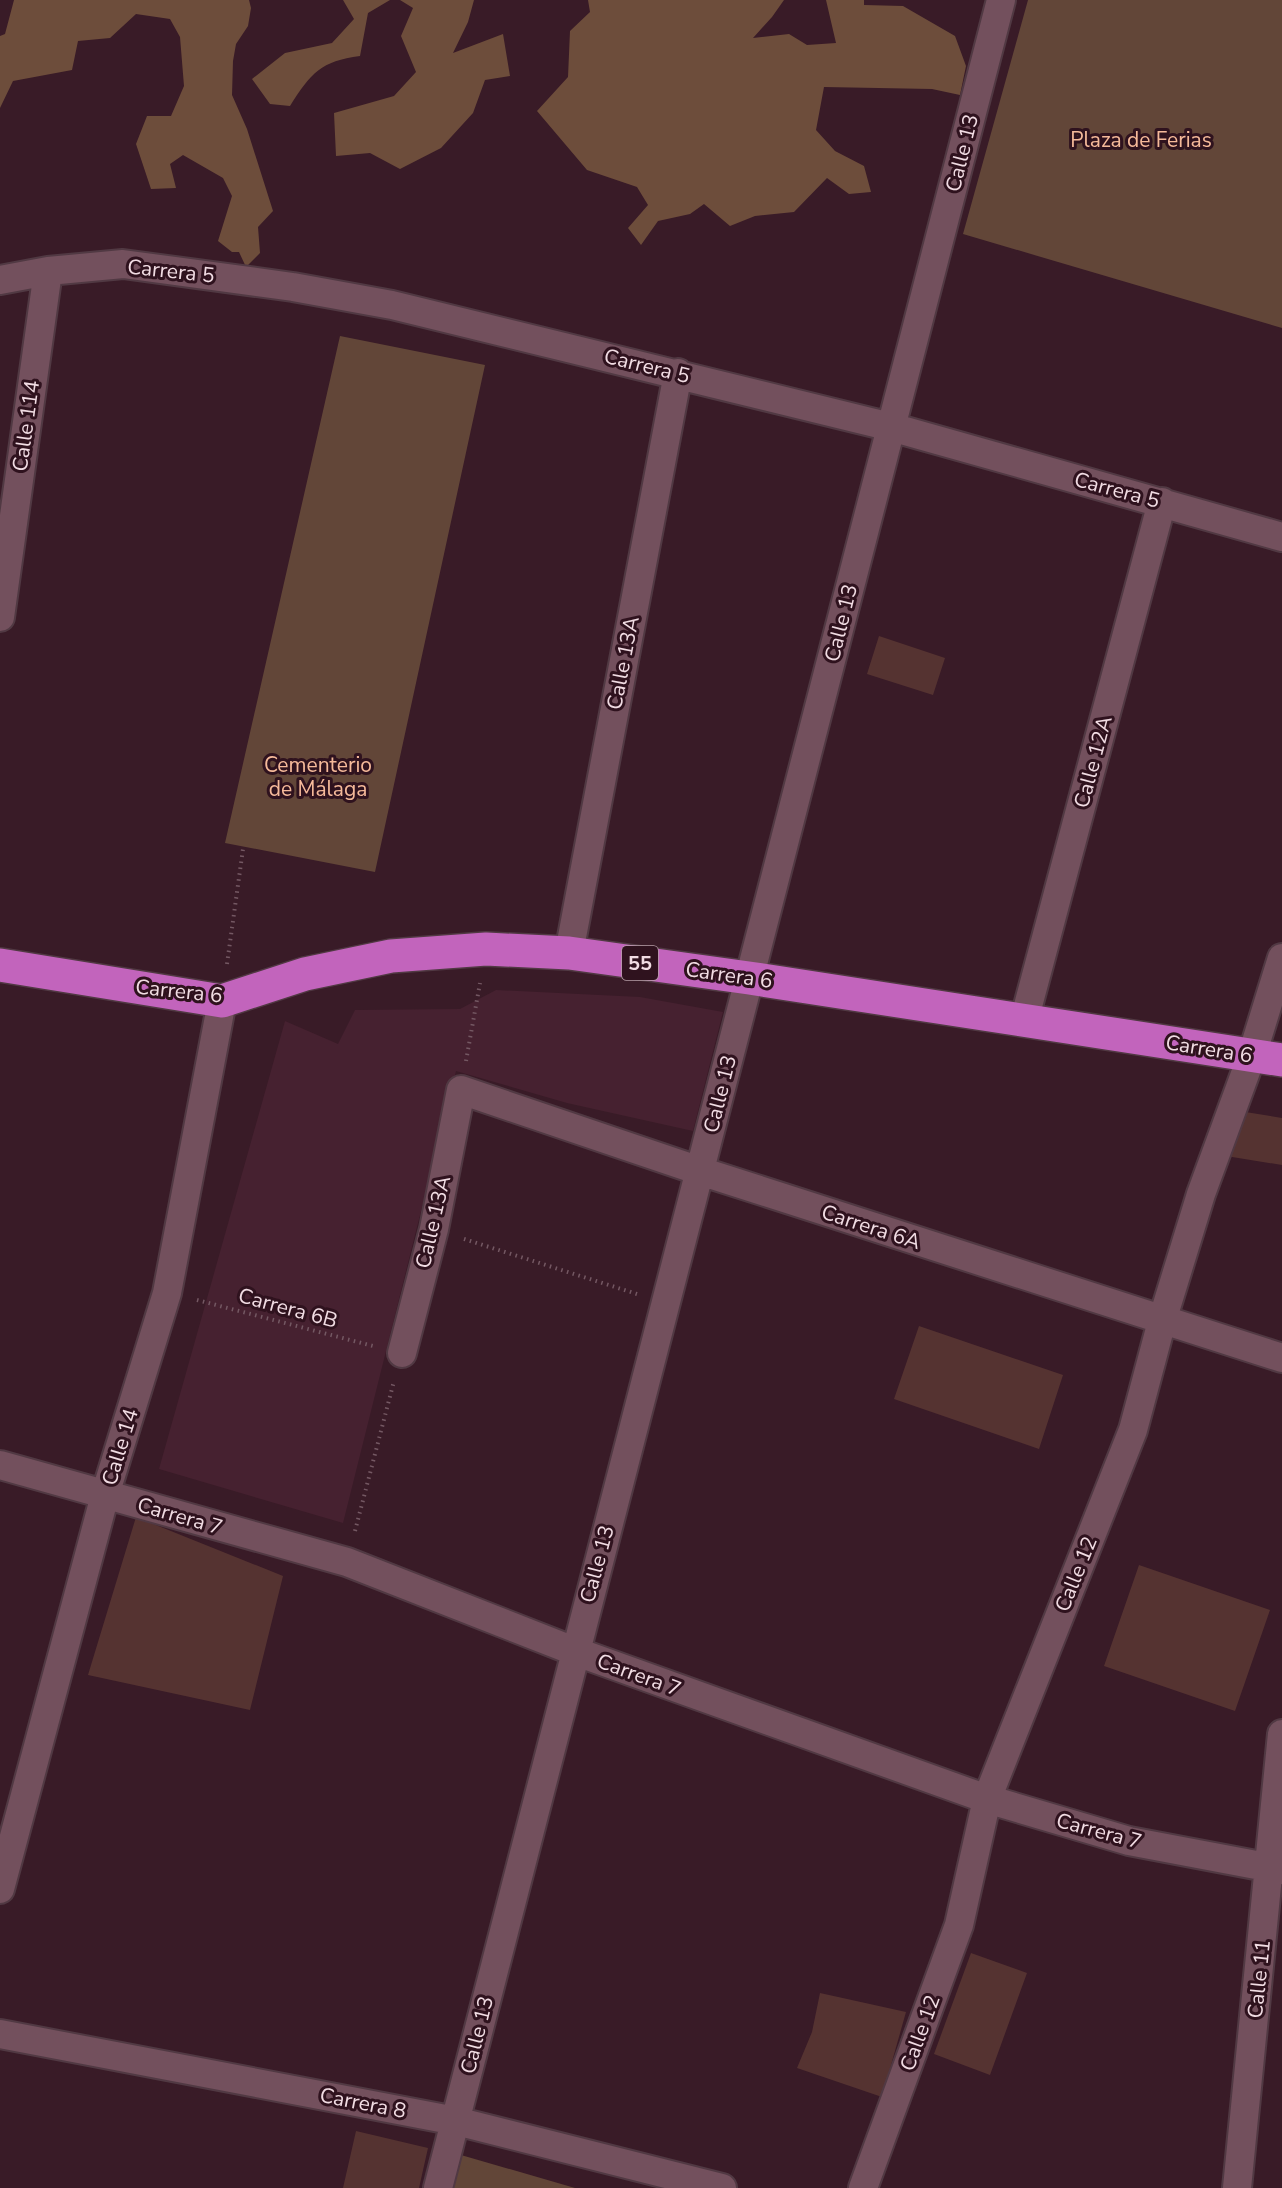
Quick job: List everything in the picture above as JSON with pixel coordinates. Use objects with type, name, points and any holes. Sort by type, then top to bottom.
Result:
[{"type":"highway","name":"Carrera 6","points":[[0,965],[222,1001],[304,974],[391,956],[486,949],[569,953],[749,978],[1267,1058]]},
{"type":"street","name":"Calle 13","points":[[438,2188],[574,1651],[666,1303],[1001,0]]},
{"type":"street","name":"Carrera 5","points":[[0,280],[48,271],[123,264],[293,287],[392,305],[678,373],[891,428],[1282,537]]},
{"type":"street","name":"Calle 114","points":[[0,617],[48,271]]},
{"type":"street","name":"Calle 13A","points":[[569,953],[678,373]]},
{"type":"street","name":"Calle 12A","points":[[1024,1021],[1162,502]]},
{"type":"street","name":"Calle 12","points":[[863,2188],[959,1925],[987,1799],[1133,1430],[1162,1321],[1202,1194],[1267,1058],[1282,958]]},
{"type":"street","name":"Calle 14","points":[[0,1889],[105,1495],[168,1293],[222,1001]]},
{"type":"street","name":"Calle 13A","points":[[402,1353],[434,1229],[461,1090]]},
{"type":"street","name":"Carrera 6A","points":[[461,1090],[700,1171],[1282,1358]]},
{"type":"street","name":"Carrera 7","points":[[0,1465],[346,1562],[574,1651],[987,1799],[1129,1841],[1276,1869]]},
{"type":"street","name":"Calle 11","points":[[1237,2188],[1276,1869],[1282,1734]]},
{"type":"street","name":"Carrera 8","points":[[0,2034],[456,2121],[722,2188]]},
{"type":"path","points":[[222,1001],[243,849]]},
{"type":"path","points":[[461,1090],[486,949]]},
{"type":"path","points":[[434,1229],[666,1303]]},
{"type":"path","name":"Carrera 6B","points":[[168,1293],[402,1353]]},
{"type":"path","points":[[346,1562],[402,1353]]},
{"type":"shaded area","points":[[14,0],[249,0],[251,8],[248,26],[236,44],[232,95],[247,129],[273,211],[258,227],[260,253],[246,267],[239,252],[232,252],[218,241],[232,196],[223,178],[183,155],[170,164],[176,188],[151,189],[136,144],[147,116],[171,116],[184,86],[180,37],[170,19],[136,14],[110,38],[78,41],[72,70],[13,81],[0,108],[0,36],[5,34]]},
{"type":"shaded area","points":[[343,0],[390,0],[368,13],[360,56],[326,65],[311,77],[290,106],[270,104],[252,79],[285,53],[332,43],[354,19]]},
{"type":"shaded area","points":[[400,0],[474,0],[468,22],[453,53],[503,34],[510,76],[485,80],[473,113],[441,148],[400,169],[370,153],[336,156],[334,113],[394,96],[416,72],[401,36],[413,8]]},
{"type":"shaded area","points":[[588,0],[784,0],[753,38],[789,34],[807,45],[836,43],[826,0],[864,0],[864,5],[903,6],[955,36],[966,66],[960,95],[932,89],[824,87],[816,130],[835,151],[864,166],[871,192],[849,194],[827,178],[794,212],[755,216],[730,226],[704,204],[690,214],[658,221],[641,245],[628,228],[648,205],[637,187],[587,170],[537,111],[568,77],[570,31],[590,12]]},
{"type":"shaded area","points":[[496,990],[640,997],[723,1012],[693,1131],[567,1103],[456,1071],[343,1523],[159,1469],[285,1021],[338,1044],[355,1010],[460,1009]]},
{"type":"green space","name":"Plaza de Ferias","points":[[1028,0],[1282,0],[1282,328],[963,234]]},
{"type":"green space","name":"Cementerio de Málaga","points":[[340,336],[485,365],[375,872],[225,843]]},
{"type":"green space","points":[[461,2155],[575,2188],[452,2188]]},
{"type":"building","points":[[879,636],[945,658],[933,695],[867,674]]},
{"type":"building","points":[[1233,1110],[1282,1118],[1282,1165],[1226,1156]]},
{"type":"building","points":[[919,1326],[1063,1375],[1039,1449],[894,1399]]},
{"type":"building","points":[[136,1517],[283,1576],[250,1710],[88,1675]]},
{"type":"building","points":[[1139,1565],[1270,1610],[1235,1711],[1104,1666]]},
{"type":"building","points":[[971,1953],[1027,1973],[990,2075],[934,2054]]},
{"type":"building","points":[[820,1993],[906,2012],[882,2097],[797,2068],[812,2032]]},
{"type":"building","points":[[356,2131],[428,2148],[419,2188],[343,2188]]}]
